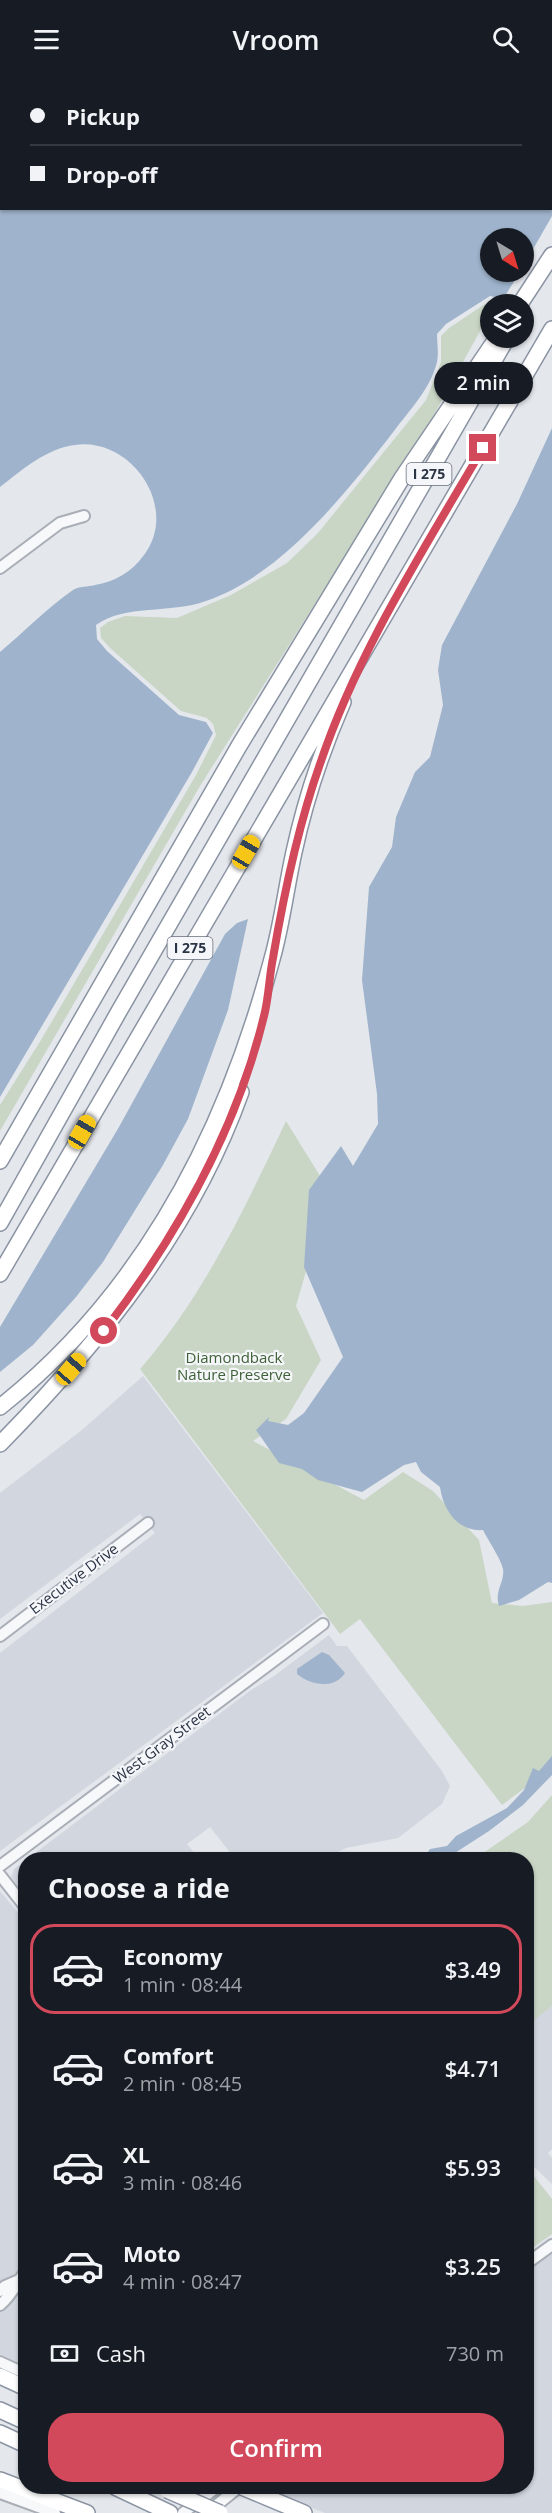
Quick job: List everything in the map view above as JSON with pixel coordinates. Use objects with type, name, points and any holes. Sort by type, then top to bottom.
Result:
[{"type":"highway","points":[[527,294],[552,257]]},
{"type":"highway","points":[[532,294],[552,257]]},
{"type":"highway","name":"I 275","points":[[0,1274],[552,329]]},
{"type":"highway","points":[[2,1157],[239,746],[402,478],[490,348]]},
{"type":"highway","name":"I 275","points":[[0,1223],[118,1013],[501,348]]},
{"type":"highway","points":[[0,1444],[55,1388],[132,1294],[184,1214],[219,1145],[240,1094],[265,1013],[273,958],[294,852],[319,765],[346,696],[381,622]]},
{"type":"highway","points":[[0,1407],[36,1376],[84,1327],[128,1274],[166,1218],[199,1160],[226,1102],[273,958]]},
{"type":"highway","points":[[0,2376],[18,2381]]},
{"type":"highway","points":[[0,2410],[18,2418]]},
{"type":"highway","points":[[0,2433],[18,2441]]},
{"type":"highway","points":[[0,2480],[18,2487]]},
{"type":"highway","points":[[37,2494],[87,2513]]},
{"type":"highway","points":[[129,2494],[170,2513]]},
{"type":"highway","points":[[175,2494],[220,2513]]},
{"type":"highway","points":[[259,2494],[304,2513]]},
{"type":"street","points":[[0,568],[60,523],[84,516]]},
{"type":"street","name":"Executive Drive","points":[[0,1635],[148,1523]]},
{"type":"street","name":"West Gray Street","points":[[19,1852],[323,1624]]},
{"type":"street","name":"West Gray Street","points":[[0,1866],[18,1853]]},
{"type":"street","points":[[0,1875],[18,1898]]},
{"type":"street","points":[[534,2258],[552,2245]]},
{"type":"street","points":[[0,2291],[18,2278]]},
{"type":"street","points":[[0,2305],[15,2291],[18,2285]]},
{"type":"street","points":[[0,2362],[18,2378]]},
{"type":"street","points":[[0,2493],[55,2513]]},
{"type":"street","points":[[183,2513],[208,2494]]},
{"type":"street","points":[[206,2513],[232,2494]]},
{"type":"shaded area","points":[[143,1376],[323,1613],[0,1851],[0,1653],[155,1533],[140,1514],[0,1619],[0,1493],[82,1430]]},
{"type":"shaded area","points":[[329,1635],[337,1646],[347,1646],[442,1771],[450,1786],[442,1804],[398,1838],[346,1848],[338,1852],[230,1852],[210,1827],[187,1844],[194,1852],[37,1852],[251,1690],[274,1676]]},
{"type":"shaded area","points":[[18,1866],[18,1886],[11,1877]]},
{"type":"shaded area","points":[[0,1891],[18,1913],[18,2363],[0,2354]]},
{"type":"shaded area","points":[[552,2006],[552,2149],[548,2153],[552,2158],[552,2184],[534,2167],[534,2020]]},
{"type":"shaded area","points":[[552,2252],[552,2513],[325,2513],[277,2494],[534,2494],[534,2266]]},
{"type":"green space","points":[[480,307],[480,331],[431,420],[200,786],[0,1131],[0,1105],[41,1040],[196,775],[216,735],[213,724],[207,718],[181,711],[110,648],[101,638],[100,628],[108,622],[125,616],[177,618],[231,595],[287,563],[318,533],[426,400],[441,362],[441,336]]},
{"type":"green space","name":"Diamondback Nature Preserve","points":[[286,1121],[325,1184],[323,1212],[296,1306],[321,1360],[286,1419],[253,1441],[364,1500],[403,1472],[433,1491],[479,1540],[492,1603],[523,1606],[552,1602],[552,1768],[502,1805],[360,1619],[340,1634],[140,1369],[184,1312],[203,1282],[238,1219]]},
{"type":"green space","points":[[552,1795],[552,2006],[534,2020],[534,1852],[485,1852],[528,1822]]},
{"type":"green space","points":[[534,2176],[552,2199],[552,2234],[534,2247]]},
{"type":"water","points":[[0,210],[552,210],[552,216],[534,248],[534,228],[480,228],[480,282],[514,282],[506,294],[480,294],[480,302],[446,324],[437,334],[438,359],[425,390],[355,480],[286,552],[261,572],[234,589],[206,601],[192,605],[120,614],[96,625],[97,639],[107,651],[179,715],[206,722],[213,733],[0,1097],[0,652],[73,590],[109,581],[134,566],[144,555],[154,536],[156,516],[153,497],[144,479],[131,464],[114,452],[96,445],[75,445],[55,450],[35,461],[0,487]]},
{"type":"water","points":[[552,428],[552,1583],[548,1582],[519,1600],[499,1606],[498,1596],[503,1569],[483,1530],[466,1527],[453,1518],[444,1504],[440,1487],[421,1472],[416,1462],[404,1465],[362,1492],[318,1480],[302,1469],[279,1463],[256,1430],[269,1417],[268,1421],[288,1425],[304,1413],[343,1357],[304,1267],[309,1190],[341,1146],[353,1166],[378,1124],[377,1094],[362,980],[369,887],[392,847],[396,817],[415,772],[430,757],[443,705],[438,670],[442,645],[517,504]]},
{"type":"water","points":[[248,919],[228,1010],[188,1119],[163,1165],[103,1262],[76,1297],[33,1345],[0,1372],[0,1327],[119,1127],[225,934],[237,923]]},
{"type":"water","points":[[322,1652],[329,1655],[345,1673],[340,1678],[335,1682],[322,1684],[308,1681],[297,1674],[297,1669]]},
{"type":"water","points":[[552,1756],[552,1775],[523,1805],[456,1852],[428,1852],[430,1849],[447,1846],[456,1836],[507,1808],[524,1790],[533,1768],[539,1771]]},
{"type":"route","points":[[104,1331],[132,1294],[184,1214],[230,1120],[265,1013],[273,958],[294,852],[331,730],[381,622],[483,448]]}]
